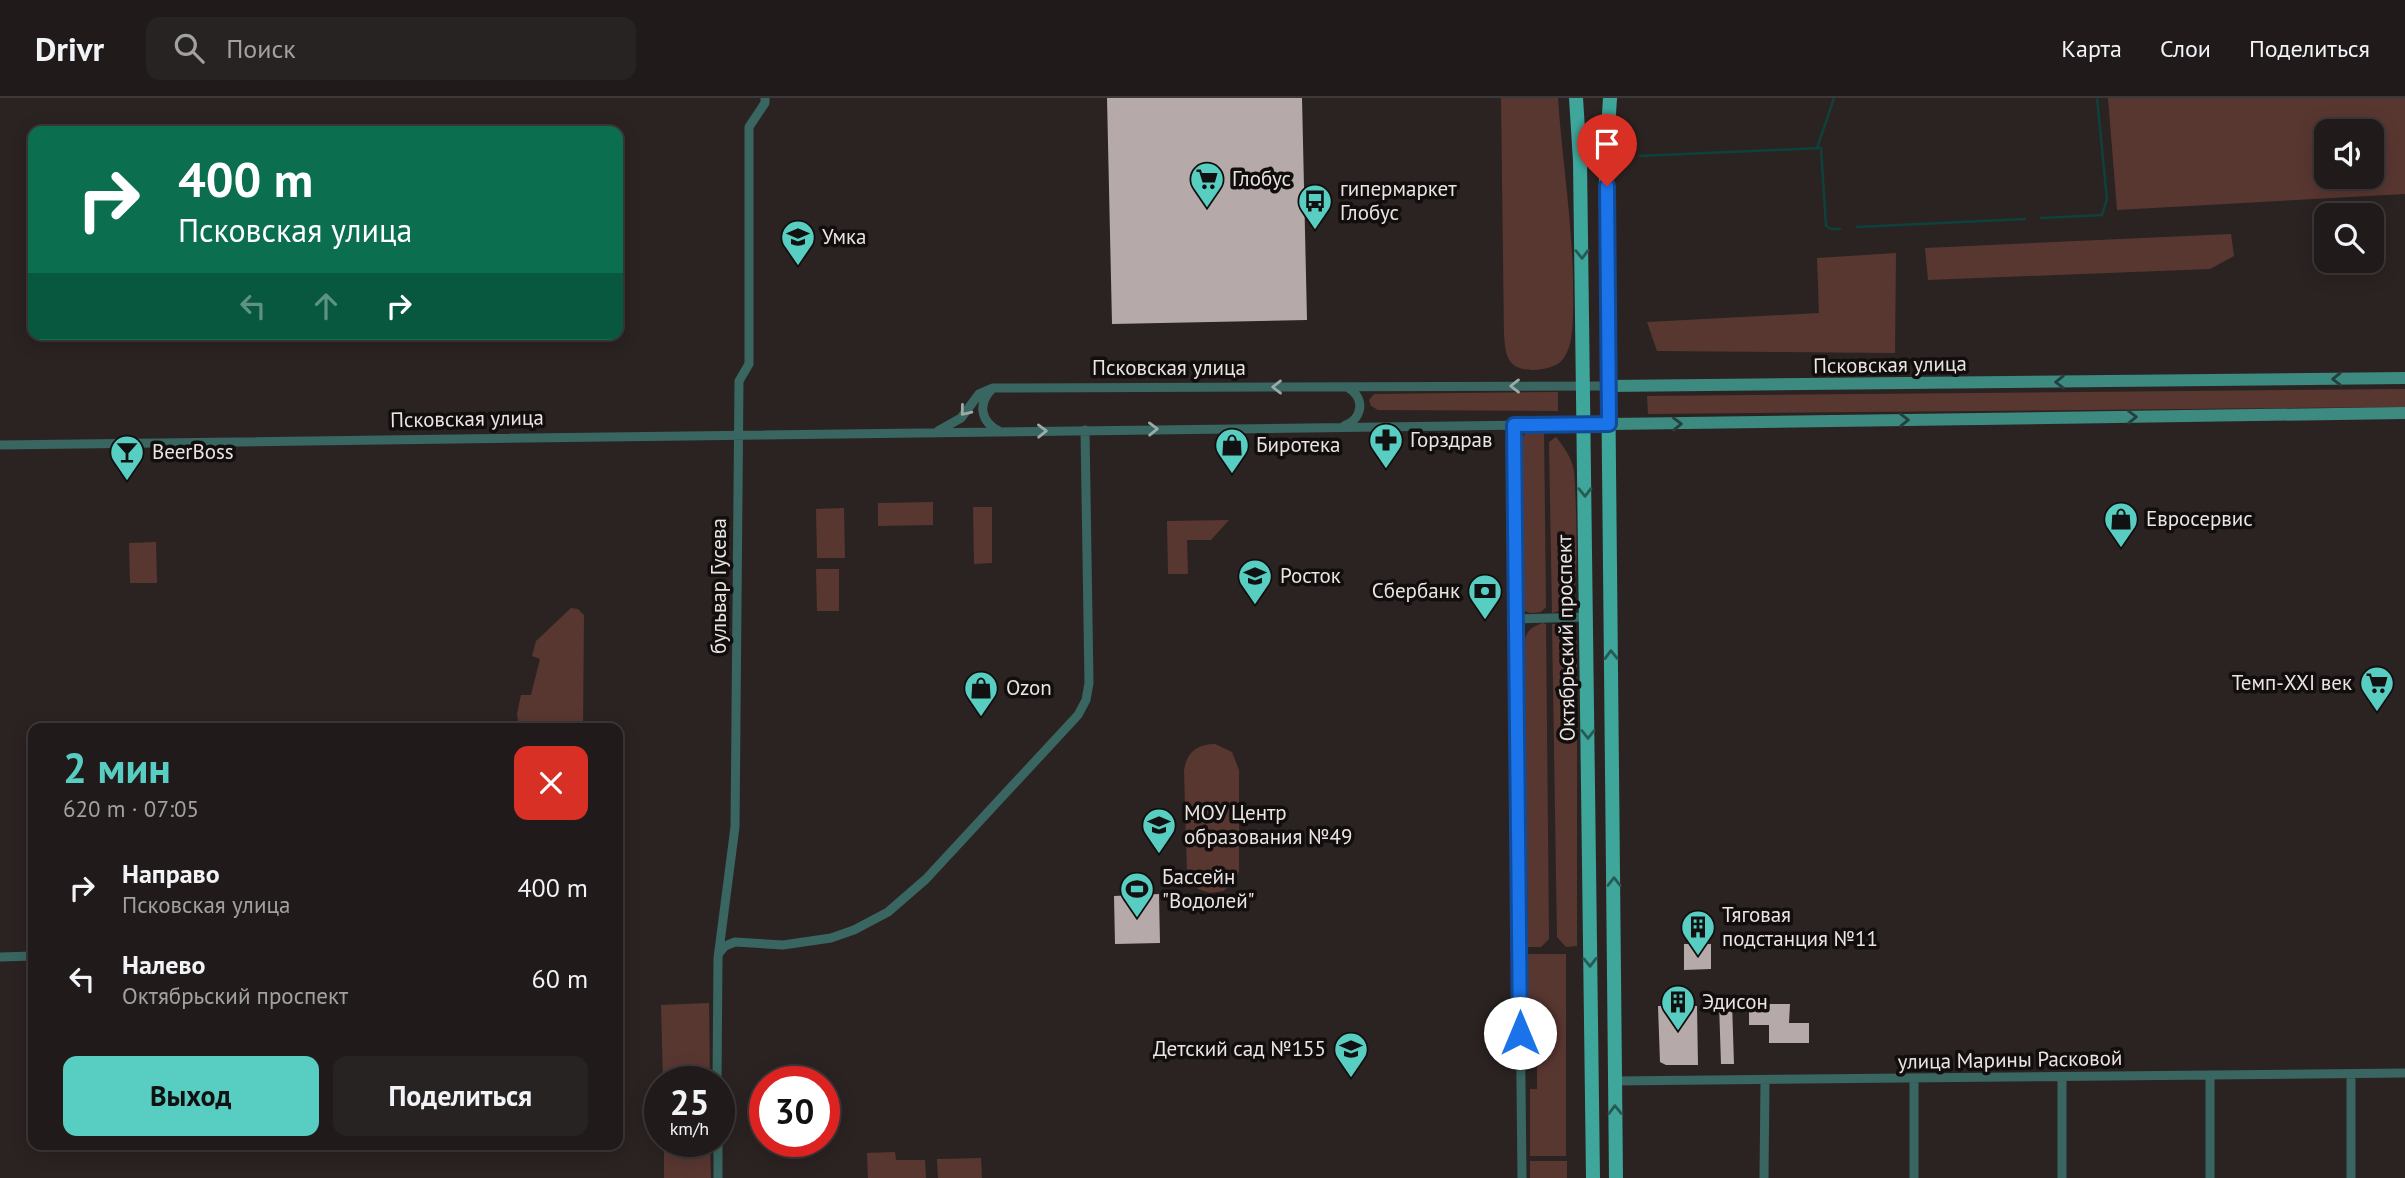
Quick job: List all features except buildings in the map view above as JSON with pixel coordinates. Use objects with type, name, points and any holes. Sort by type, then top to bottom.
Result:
[{"type":"main road","name":"Октябрьский проспект","points":[[1576,98],[1580,161],[1584,386],[1592,1178]]},
{"type":"main road","points":[[1610,98],[1606,161],[1616,1178]]},
{"type":"main road","name":"Псковская улица","points":[[1608,386],[2405,378]]},
{"type":"main road","name":"Псковская улица","points":[[1609,424],[2405,413]]},
{"type":"street","name":"бульвар Гусева","points":[[718,1066],[718,958],[735,827],[739,381],[749,364],[749,127],[765,103],[765,98]]},
{"type":"street","name":"Псковская улица","points":[[993,388],[1608,386]]},
{"type":"street","points":[[1342,427],[1355,420],[1360,408],[1357,396],[1345,387]]},
{"type":"street","points":[[1375,387],[1365,394],[1362,409],[1368,420],[1381,426]]},
{"type":"street","points":[[993,388],[985,397],[983,413],[989,424],[999,431]]},
{"type":"street","points":[[935,432],[961,418],[979,394],[993,388]]},
{"type":"street","name":"Псковская улица","points":[[0,445],[1609,424]]},
{"type":"street","points":[[1514,425],[1522,1178]]},
{"type":"street","points":[[718,958],[722,949],[731,943],[783,945],[817,941],[854,930],[888,912],[926,879],[1078,715],[1086,700],[1089,682],[1085,430]]},
{"type":"street","points":[[1516,619],[1587,617]]},
{"type":"street","points":[[0,957],[28,956]]},
{"type":"street","name":"улица Марины Расковой","points":[[1615,1081],[2405,1073]]},
{"type":"street","points":[[2351,1074],[2351,1178]]},
{"type":"street","points":[[2210,1075],[2210,1178]]},
{"type":"street","points":[[2062,1077],[2062,1178]]},
{"type":"street","points":[[1914,1078],[1914,1178]]},
{"type":"street","points":[[1765,1080],[1765,1178]]},
{"type":"street","points":[[718,1157],[718,1178]]},
{"type":"shaded area","points":[[1501,98],[1558,98],[1571,234],[1573,324],[1570,345],[1564,358],[1554,366],[1541,369],[1519,368],[1508,358],[1506,349]]},
{"type":"shaded area","points":[[2108,98],[2405,98],[2405,194],[2117,210]]},
{"type":"shaded area","points":[[2231,234],[2234,256],[2210,269],[1928,280],[1925,248]]},
{"type":"shaded area","points":[[1896,253],[1895,353],[1657,351],[1647,322],[1819,313],[1817,258]]},
{"type":"shaded area","points":[[2405,389],[2405,407],[1648,414],[1647,396]]},
{"type":"shaded area","points":[[1558,392],[1558,411],[1378,410],[1371,406],[1369,400],[1374,394]]},
{"type":"shaded area","points":[[1529,429],[1544,429],[1546,607],[1541,612],[1533,613],[1526,612],[1523,608],[1520,440]]},
{"type":"shaded area","points":[[1556,437],[1570,457],[1574,471],[1576,555],[1572,601],[1552,613],[1549,442]]},
{"type":"shaded area","points":[[933,502],[933,525],[878,526],[878,503]]},
{"type":"shaded area","points":[[973,507],[992,507],[992,563],[974,564]]},
{"type":"shaded area","points":[[844,508],[845,558],[817,558],[816,509]]},
{"type":"shaded area","points":[[1229,520],[1211,540],[1187,540],[1188,574],[1168,574],[1167,521]]},
{"type":"shaded area","points":[[156,542],[157,583],[130,583],[129,543]]},
{"type":"shaded area","points":[[816,569],[839,569],[839,611],[817,611]]},
{"type":"shaded area","points":[[571,608],[578,609],[584,615],[583,723],[518,723],[517,714],[521,695],[531,695],[540,659],[532,656],[536,641]]},
{"type":"shaded area","points":[[1546,624],[1549,939],[1541,947],[1528,947],[1524,643],[1530,630]]},
{"type":"shaded area","points":[[1552,624],[1568,628],[1577,642],[1577,946],[1566,947],[1557,937]]},
{"type":"shaded area","points":[[1215,744],[1232,752],[1239,770],[1239,872],[1233,884],[1223,891],[1210,893],[1198,889],[1187,873],[1184,771],[1187,759],[1194,751]]},
{"type":"shaded area","points":[[1527,954],[1566,954],[1566,1156],[1530,1156],[1530,1089],[1537,1089],[1537,1014],[1528,1014]]},
{"type":"shaded area","points":[[709,1003],[710,1066],[663,1066],[661,1005]]},
{"type":"shaded area","points":[[895,1152],[896,1160],[925,1160],[926,1178],[868,1178],[867,1153]]},
{"type":"shaded area","points":[[664,1157],[710,1157],[711,1178],[664,1178]]},
{"type":"shaded area","points":[[981,1158],[982,1178],[938,1178],[937,1159]]},
{"type":"shaded area","points":[[1530,1161],[1567,1161],[1567,1178],[1530,1178]]},
{"type":"waterway","points":[[1817,148],[1834,98]]},
{"type":"waterway","points":[[2041,218],[2102,215],[2107,199],[2097,98]]},
{"type":"waterway","points":[[1640,156],[1821,148],[1826,226],[1840,229]]},
{"type":"waterway","points":[[1857,227],[2025,219]]},
{"type":"place","name":"Глобус","points":[[1207,209]]},
{"type":"place","name":"гипермаркет Глобус","points":[[1315,231]]},
{"type":"place","name":"Умка","points":[[798,267]]},
{"type":"place","name":"Горздрав","points":[[1386,470]]},
{"type":"place","name":"Биротека","points":[[1232,475]]},
{"type":"place","name":"BeerBoss","points":[[127,482]]},
{"type":"place","name":"Евросервис","points":[[2121,549]]},
{"type":"place","name":"Росток","points":[[1255,606]]},
{"type":"place","name":"Сбербанк","points":[[1485,621]]},
{"type":"place","name":"Темп-XXI век","points":[[2377,713]]},
{"type":"place","name":"Ozon","points":[[981,718]]},
{"type":"place","name":"МОУ Центр образования №49","points":[[1159,855]]},
{"type":"place","name":"Бассейн \"Водолей\"","points":[[1137,919]]},
{"type":"place","name":"Тяговая подстанция №11","points":[[1698,957]]},
{"type":"place","name":"Эдисон","points":[[1678,1032]]},
{"type":"place","name":"Детский сад №155","points":[[1351,1079]]},
{"type":"route","points":[[1520,1033],[1514,425],[1609,424],[1607,186]]}]
